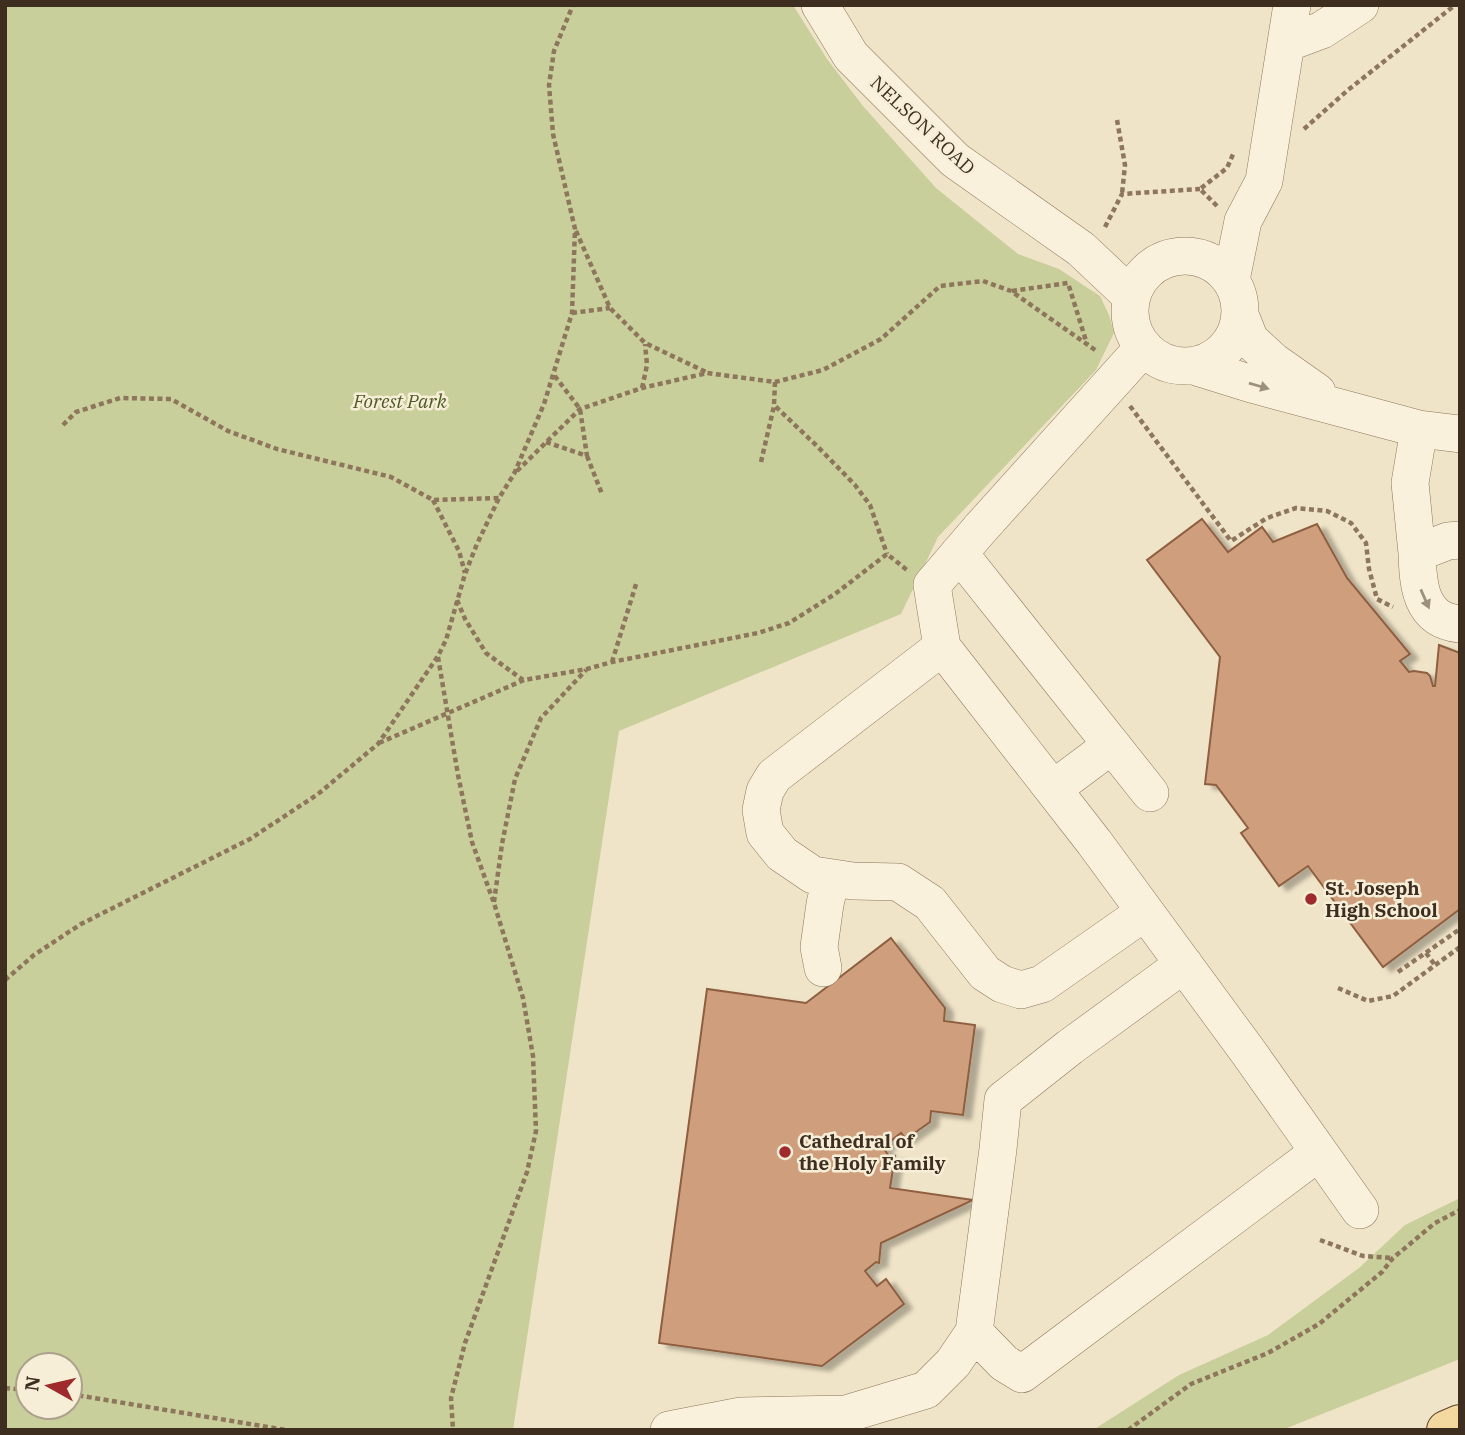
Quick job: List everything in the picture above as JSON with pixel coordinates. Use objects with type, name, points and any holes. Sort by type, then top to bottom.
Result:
[{"type":"main road","points":[[1446,1430],[1460,1424]]},
{"type":"street","name":"NELSON ROAD","points":[[820,5],[851,56],[955,160],[1081,249],[1142,282]]},
{"type":"street","points":[[1217,270],[1231,215],[1264,181],[1293,5]]},
{"type":"street","points":[[1287,43],[1322,30],[1360,5]]},
{"type":"street","points":[[1338,407],[1273,361],[1250,341],[1240,315],[1238,296],[1217,270],[1186,256],[1168,259],[1142,282],[1130,314],[1134,331],[1127,367],[932,585],[942,647],[1184,964],[1360,1210]]},
{"type":"street","points":[[1194,366],[1211,360],[1226,349],[1236,333],[1240,315]]},
{"type":"street","points":[[1127,367],[1158,359],[1175,366],[1194,366],[1419,429],[1460,435]]},
{"type":"street","points":[[1419,429],[1410,483],[1419,585],[1429,610],[1452,624],[1460,624]]},
{"type":"street","points":[[1417,553],[1448,541],[1460,540]]},
{"type":"street","points":[[959,553],[1150,793]]},
{"type":"street","points":[[942,647],[774,776],[765,791],[761,810],[765,833],[782,853],[813,875],[853,881],[898,882],[930,904],[985,973],[1002,984],[1021,990],[1042,984],[1145,912]]},
{"type":"street","points":[[1053,789],[1112,745]]},
{"type":"street","points":[[823,968],[819,947],[831,878]]},
{"type":"street","points":[[670,1430],[740,1416],[846,1413],[926,1390],[953,1363],[974,1332],[1003,1100],[1070,1047],[1184,964]]},
{"type":"street","points":[[974,1332],[1004,1363],[1022,1374],[1319,1152]]},
{"type":"path","points":[[573,5],[554,51],[549,85],[553,135],[575,229],[610,308],[645,344],[707,373],[775,382],[823,370],[881,339],[940,286],[983,281],[1011,291],[1087,345],[1127,367],[1206,506],[1231,541],[1277,514],[1296,509],[1327,510],[1351,523],[1366,543],[1377,599],[1399,610]]},
{"type":"path","points":[[1273,130],[1299,134],[1455,5]]},
{"type":"path","points":[[1115,208],[1122,194],[1125,165],[1117,120]]},
{"type":"path","points":[[1122,194],[1200,189],[1227,168],[1237,147]]},
{"type":"path","points":[[1200,189],[1231,215]]},
{"type":"path","points":[[378,744],[446,640],[465,574],[477,544],[514,474],[544,404],[572,313],[575,229]]},
{"type":"path","points":[[1011,291],[1068,284],[1087,345]]},
{"type":"path","points":[[572,313],[610,308]]},
{"type":"path","points":[[642,388],[647,365],[645,344]]},
{"type":"path","points":[[514,474],[580,409],[642,388],[707,373]]},
{"type":"path","points":[[553,374],[580,409],[587,456],[602,495]]},
{"type":"path","points":[[761,462],[774,405],[775,382]]},
{"type":"path","points":[[63,425],[76,412],[120,398],[171,398],[228,431],[277,449],[391,477],[433,500],[499,498]]},
{"type":"path","points":[[774,405],[855,485],[870,505],[887,554],[912,574],[932,585]]},
{"type":"path","points":[[546,442],[587,456]]},
{"type":"path","points":[[433,500],[459,551],[465,574]]},
{"type":"path","points":[[5,980],[34,955],[80,924],[250,839],[318,793],[378,744],[524,680],[758,633],[789,624],[835,594],[887,554]]},
{"type":"path","points":[[612,662],[637,581]]},
{"type":"path","points":[[457,600],[486,653],[524,680]]},
{"type":"path","points":[[438,656],[472,842],[523,998],[533,1056],[536,1131],[527,1172],[465,1343],[451,1398],[453,1430]]},
{"type":"path","points":[[494,903],[515,779],[541,718],[587,669]]},
{"type":"path","points":[[1398,972],[1460,929]]},
{"type":"path","points":[[1338,988],[1368,1001],[1393,996],[1460,947]]},
{"type":"path","points":[[1426,953],[1435,965]]},
{"type":"path","points":[[1128,1430],[1191,1384],[1268,1353],[1319,1324],[1382,1272],[1393,1258],[1435,1223],[1460,1210]]},
{"type":"path","points":[[1320,1240],[1363,1256],[1393,1258]]},
{"type":"path","points":[[84,1396],[286,1430]]},
{"type":"green space","name":"Forest Park","points":[[5,5],[793,5],[827,59],[863,106],[936,188],[1018,254],[1059,269],[1100,296],[1109,315],[1114,333],[1096,370],[938,537],[901,614],[619,731],[513,1430],[5,1430]]},
{"type":"green space","points":[[1460,1198],[1460,1359],[1282,1430],[1093,1430],[1179,1375],[1268,1335],[1359,1268],[1405,1225]]},
{"type":"building","points":[[1202,519],[1228,552],[1262,527],[1273,542],[1317,524],[1347,578],[1410,654],[1400,661],[1409,672],[1427,673],[1435,686],[1439,645],[1460,653],[1460,909],[1383,967],[1308,866],[1279,886],[1241,833],[1248,828],[1216,785],[1205,784],[1220,657],[1147,560]]},
{"type":"building","name":"Cathedral of the Holy Family","points":[[891,938],[945,1008],[944,1021],[975,1025],[963,1115],[931,1111],[930,1122],[906,1139],[901,1133],[883,1147],[890,1158],[895,1156],[890,1188],[973,1200],[881,1243],[879,1263],[876,1262],[865,1271],[877,1286],[886,1279],[904,1304],[822,1366],[659,1343],[707,989],[806,1003]]},
{"type":"place","name":"St. Joseph High School","points":[[1311,899]]},
{"type":"place","name":"Cathedral of the Holy Family","points":[[785,1152]]}]
